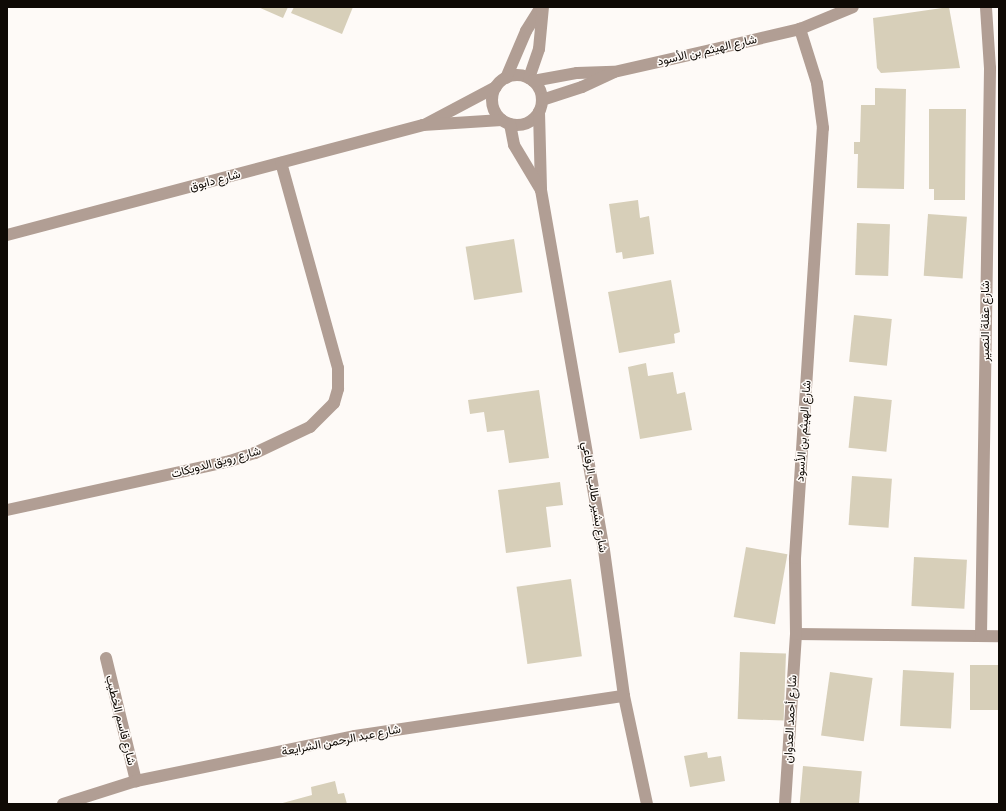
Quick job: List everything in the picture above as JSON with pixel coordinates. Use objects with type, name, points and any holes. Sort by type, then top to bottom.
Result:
[{"type":"street","points":[[506,78],[518,76],[531,80],[541,93],[541,106],[530,122],[506,122],[492,105],[496,87],[506,78],[526,31],[542,7]]},
{"type":"street","points":[[531,80],[539,49],[542,7]]},
{"type":"street","name":"شارع الهيثم بن الأسود","points":[[531,80],[584,72],[614,72],[800,29],[853,7]]},
{"type":"street","name":"شارع عقلة النصير","points":[[981,636],[990,68],[986,7]]},
{"type":"street","name":"شارع الهيثم بن الأسود","points":[[796,634],[796,550],[823,128],[817,83],[800,29]]},
{"type":"street","name":"شارع الهيثم بن الأسود","points":[[541,106],[598,81],[614,72]]},
{"type":"street","name":"شارع دابوق","points":[[423,125],[496,87]]},
{"type":"street","name":"شارع بشير طالب الرفاعي","points":[[541,106],[541,190],[604,550],[624,696],[647,804]]},
{"type":"street","name":"شارع بشير طالب الرفاعي","points":[[506,122],[514,145],[541,190]]},
{"type":"street","name":"شارع دابوق","points":[[7,235],[423,125],[506,122]]},
{"type":"street","name":"شارع رويق الدويكات","points":[[7,510],[230,461],[255,452],[310,427],[334,403],[338,389],[338,368],[281,162]]},
{"type":"street","points":[[796,634],[999,636]]},
{"type":"street","name":"شارع أحمد العدوان","points":[[785,804],[796,634]]},
{"type":"street","name":"شارع قاسم الخطيب","points":[[106,658],[136,781]]},
{"type":"street","name":"شارع عبد الرحمن الشرايعة","points":[[63,804],[136,781],[355,736],[624,696]]},
{"type":"building","points":[[258,7],[288,7],[283,18]]},
{"type":"building","points":[[294,7],[353,7],[342,34],[291,13]]},
{"type":"building","points":[[949,7],[960,68],[881,73],[877,68],[873,18]]},
{"type":"building","points":[[875,88],[906,89],[904,189],[857,188],[858,154],[854,154],[854,142],[860,142],[861,105],[875,105]]},
{"type":"building","points":[[929,109],[966,109],[965,200],[934,200],[934,189],[929,189]]},
{"type":"building","points":[[638,200],[640,218],[649,216],[654,254],[623,259],[622,252],[616,253],[609,204]]},
{"type":"building","points":[[928,214],[967,217],[963,279],[924,276]]},
{"type":"building","points":[[857,223],[890,224],[888,276],[855,275]]},
{"type":"building","points":[[514,239],[522,292],[474,300],[466,247]]},
{"type":"building","points":[[671,280],[680,332],[674,334],[675,343],[619,353],[608,292]]},
{"type":"building","points":[[854,315],[892,319],[887,366],[849,362]]},
{"type":"building","points":[[646,363],[648,376],[673,372],[677,394],[685,392],[692,430],[640,439],[628,367]]},
{"type":"building","points":[[539,390],[549,458],[509,463],[504,430],[487,432],[484,412],[470,414],[468,400]]},
{"type":"building","points":[[854,396],[892,400],[886,452],[849,448]]},
{"type":"building","points":[[852,476],[892,479],[888,528],[849,525]]},
{"type":"building","points":[[560,482],[563,505],[546,507],[551,547],[506,553],[498,490]]},
{"type":"building","points":[[746,547],[787,554],[775,624],[734,617]]},
{"type":"building","points":[[914,557],[967,560],[964,609],[911,606]]},
{"type":"building","points":[[571,579],[582,656],[527,664],[517,587]]},
{"type":"building","points":[[740,652],[786,654],[784,721],[738,719]]},
{"type":"building","points":[[970,665],[999,665],[999,710],[970,710]]},
{"type":"building","points":[[903,670],[954,673],[951,729],[900,726]]},
{"type":"building","points":[[830,672],[873,678],[864,741],[821,735]]},
{"type":"building","points":[[707,752],[708,758],[721,756],[725,781],[690,787],[684,756]]},
{"type":"building","points":[[803,766],[862,771],[859,804],[800,804]]},
{"type":"building","points":[[335,781],[338,794],[344,793],[347,804],[279,804],[312,795],[311,787]]}]
